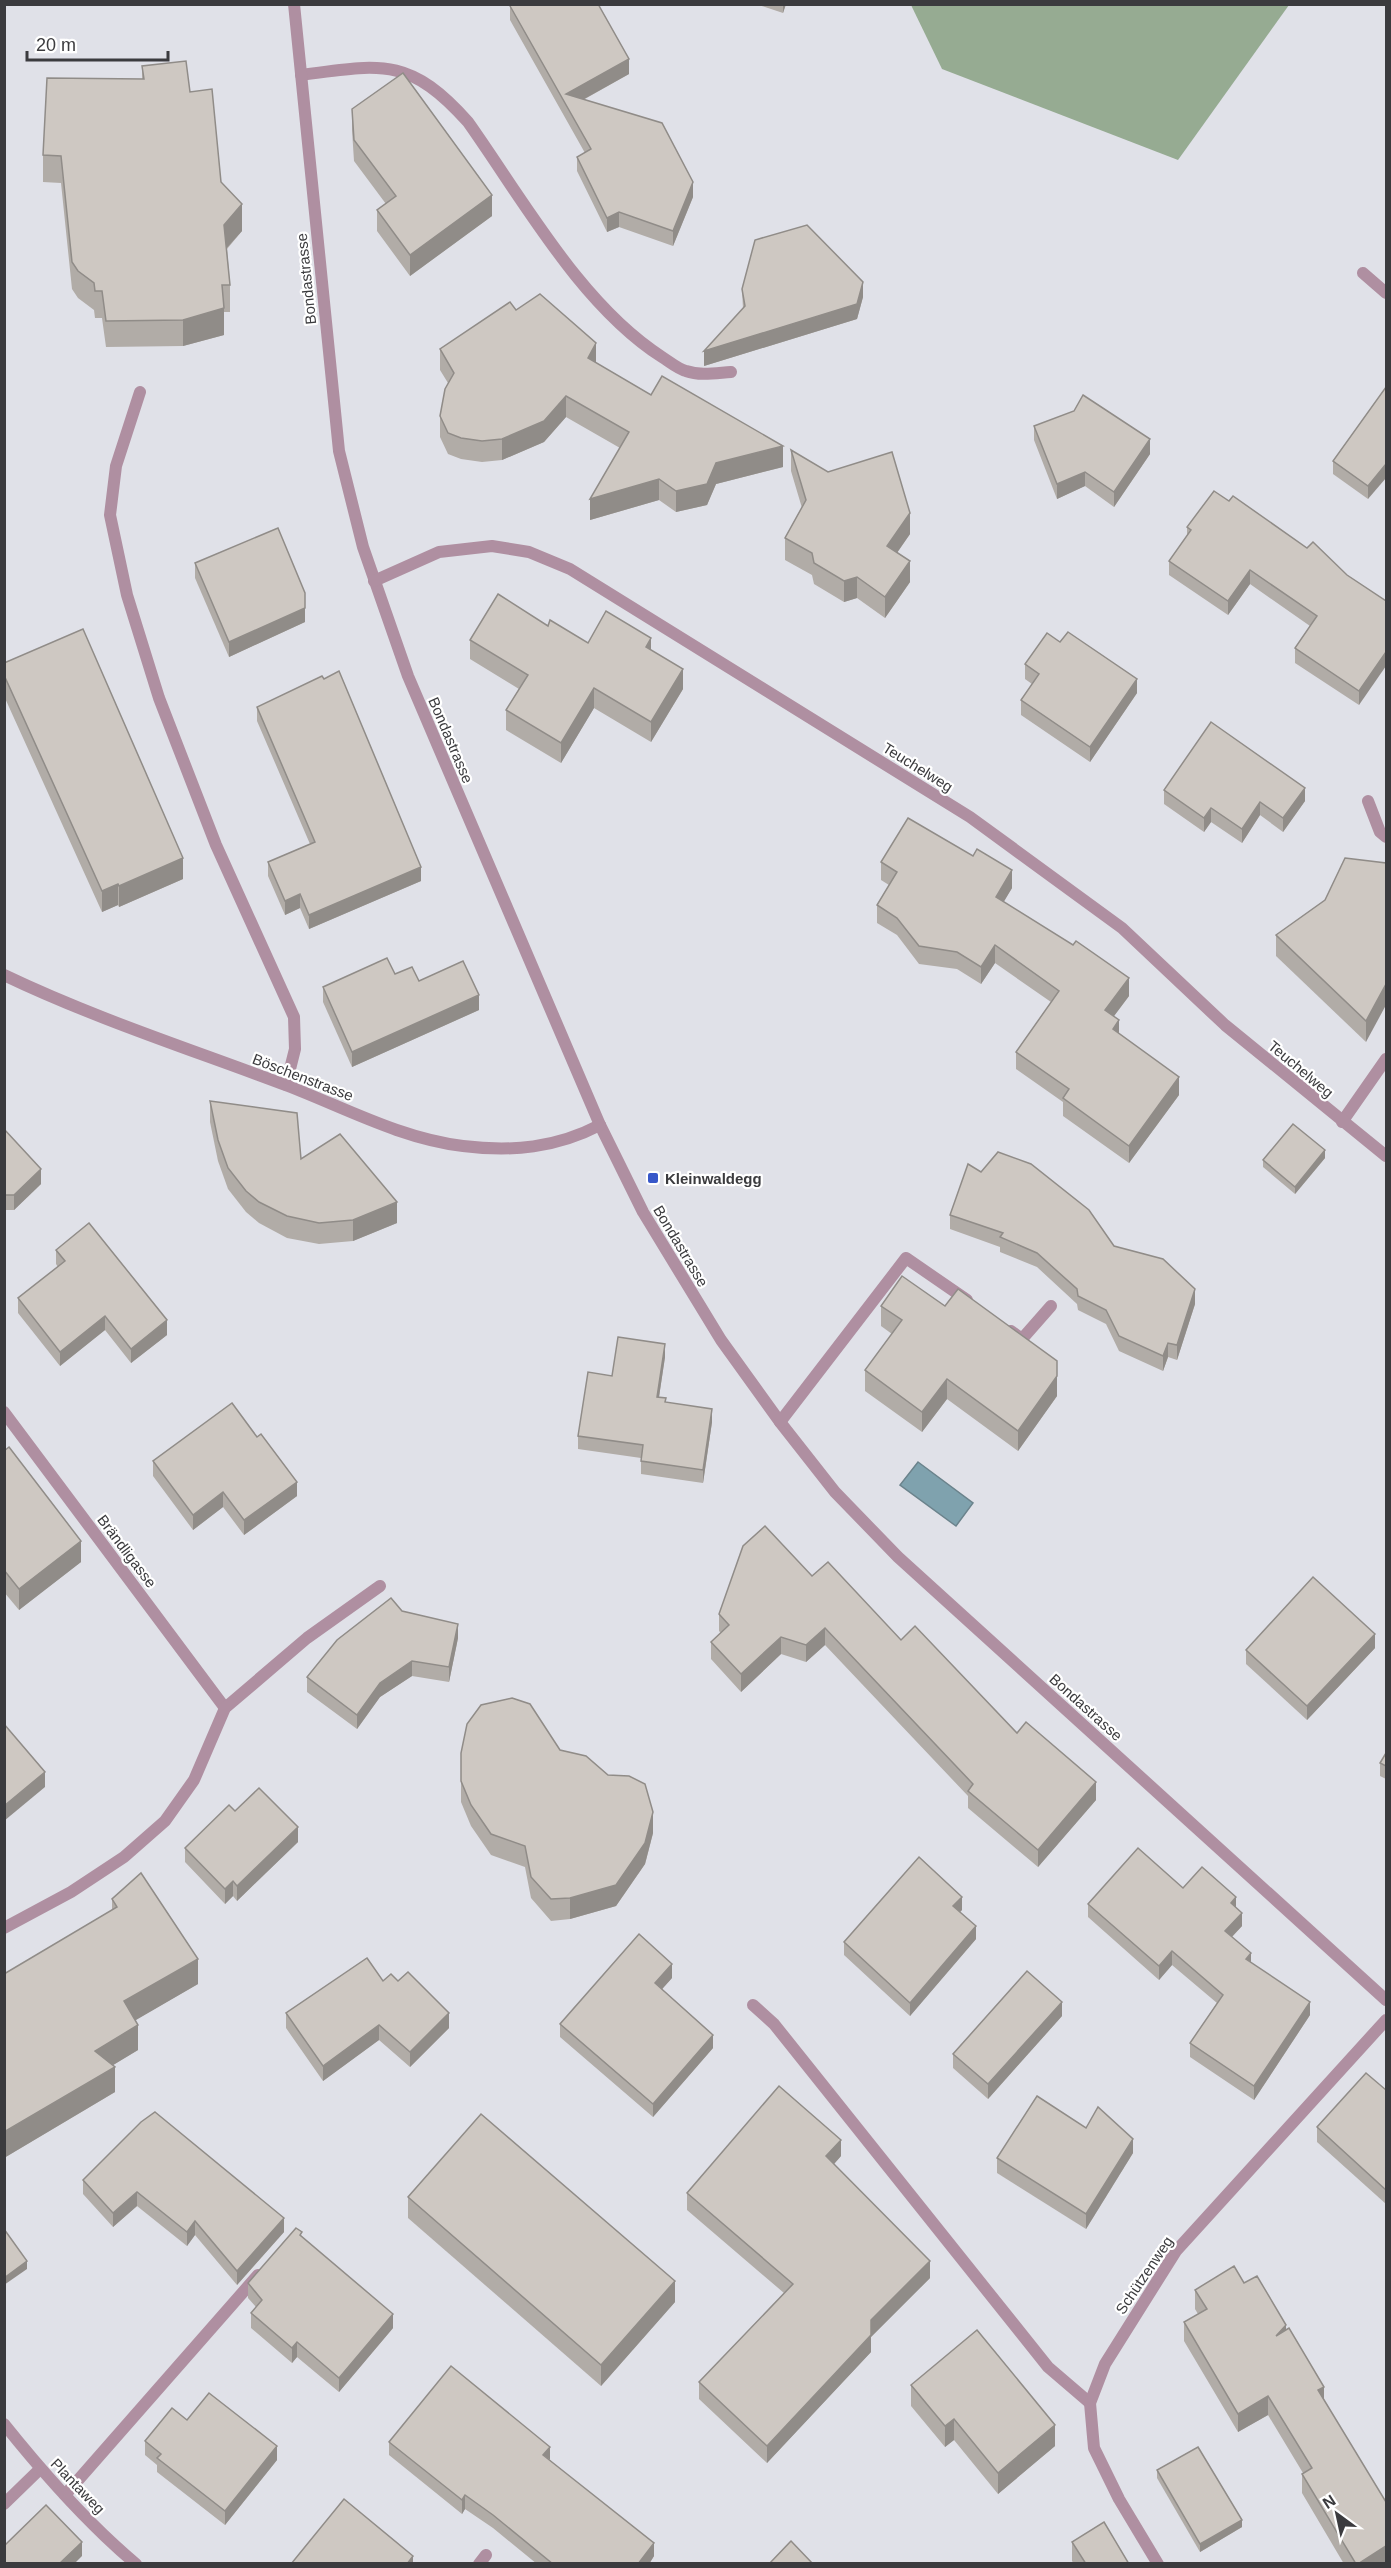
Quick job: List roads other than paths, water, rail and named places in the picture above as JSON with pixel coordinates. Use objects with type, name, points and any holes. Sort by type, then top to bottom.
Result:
[{"type":"street","name":"Bondastrasse","points":[[294,4],[339,451],[350,502],[374,581],[408,676],[600,1125],[643,1212],[721,1340],[780,1422],[835,1492],[898,1557],[1386,2000]]},
{"type":"street","points":[[301,75],[360,68],[388,68],[423,80],[448,99],[468,122],[579,281],[603,310],[648,348],[685,371],[706,374],[731,372]]},
{"type":"street","points":[[1363,273],[1386,293]]},
{"type":"street","points":[[140,392],[116,466],[110,515],[112,527],[127,595],[159,698],[216,845],[294,1017],[295,1049],[286,1085]]},
{"type":"street","name":"Teuchelweg","points":[[374,581],[439,552],[492,546],[529,552],[570,568],[970,817],[1122,928],[1225,1025],[1386,1156]]},
{"type":"street","points":[[1368,801],[1380,832],[1386,837]]},
{"type":"street","name":"Böschenstrasse","points":[[4,975],[119,1025],[286,1085],[414,1136],[463,1146],[535,1148],[579,1136],[600,1125]]},
{"type":"street","points":[[1342,1122],[1386,1059]]},
{"type":"street","points":[[780,1422],[906,1258],[974,1305]]},
{"type":"street","points":[[1003,1325],[1022,1339],[1051,1305]]},
{"type":"street","name":"Brändligasse","points":[[4,1412],[225,1708]]},
{"type":"street","points":[[4,1928],[71,1892],[124,1857],[165,1821],[194,1780],[225,1708],[307,1638],[380,1587]]},
{"type":"street","points":[[753,2005],[781,2033],[1048,2367],[1090,2403]]},
{"type":"street","name":"Schützenweg","points":[[1158,2564],[1119,2499],[1094,2448],[1090,2403],[1105,2364],[1176,2251],[1386,2020]]},
{"type":"street","points":[[65,2495],[268,2263]]},
{"type":"street","name":"Plantaweg","points":[[4,2424],[40,2469],[112,2544],[136,2564]]},
{"type":"street","points":[[4,2504],[40,2469]]},
{"type":"water","points":[[918,1462],[973,1503],[956,1526],[900,1485]]},
{"type":"place","name":"Kleinwaldegg","points":[[653,1178]]}]
